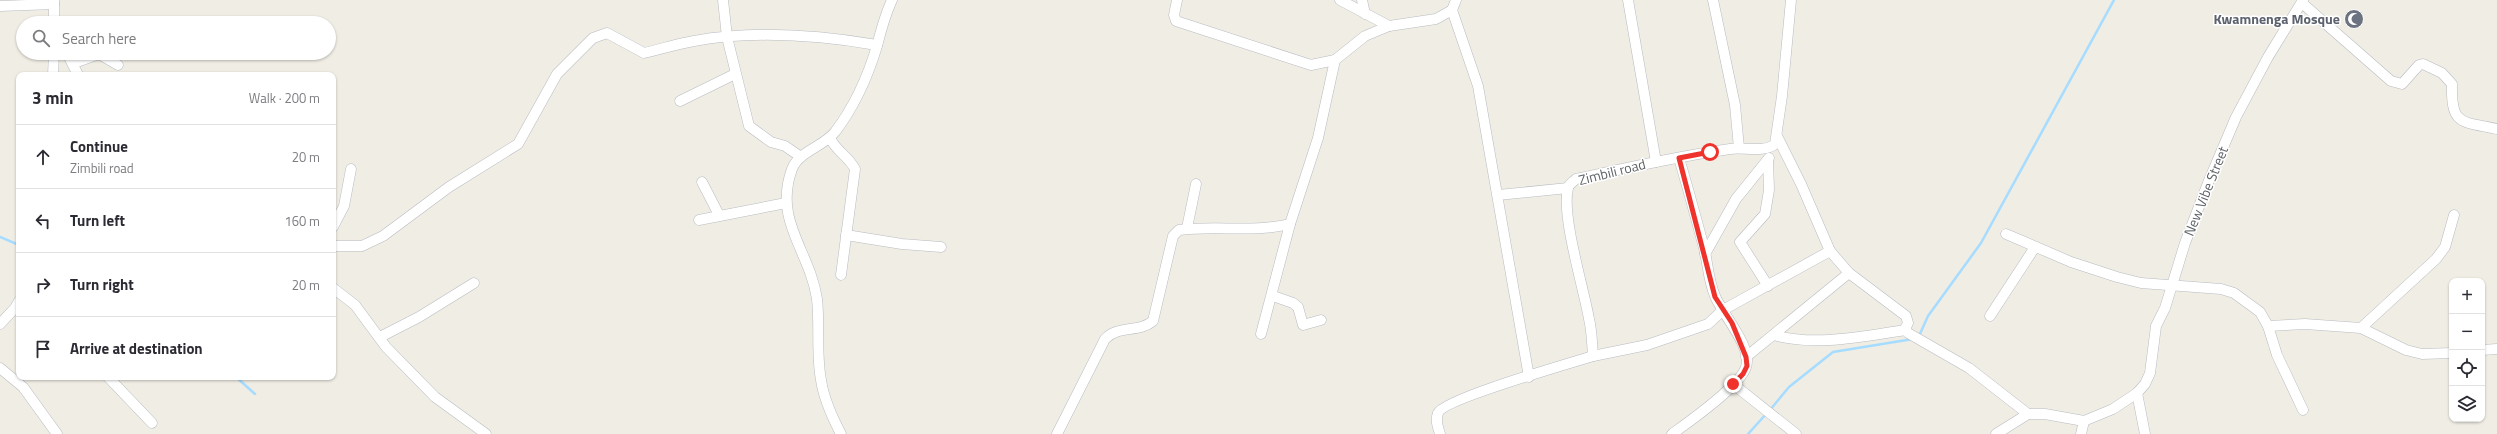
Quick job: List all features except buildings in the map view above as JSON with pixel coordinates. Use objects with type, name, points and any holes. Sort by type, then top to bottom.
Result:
[{"type":"street","points":[[722,0],[727,37],[749,126],[771,142],[785,146],[801,157]]},
{"type":"street","points":[[841,434],[827,406],[821,380],[817,299],[813,280],[789,223],[786,203],[793,168],[801,157],[830,138],[842,122],[856,96],[877,45],[882,25],[892,0]]},
{"type":"street","points":[[1177,0],[1174,15],[1176,21],[1311,66],[1335,60],[1365,36],[1389,26],[1436,19],[1452,10],[1456,0]]},
{"type":"street","points":[[1340,0],[1389,26]]},
{"type":"street","points":[[1362,0],[1365,14]]},
{"type":"street","points":[[1628,0],[1656,162]]},
{"type":"street","points":[[1713,0],[1735,105],[1739,148]]},
{"type":"street","points":[[1705,254],[1736,198],[1768,160],[1775,141],[1791,0]]},
{"type":"street","points":[[2303,1],[2362,58],[2391,81],[2402,84],[2419,65],[2423,64],[2442,73],[2452,84],[2452,106],[2457,118],[2468,123],[2497,129]]},
{"type":"street","name":"New Vibe Street","points":[[2137,393],[2150,373],[2156,326],[2172,287],[2188,236],[2236,117],[2268,57],[2303,1]]},
{"type":"street","points":[[0,6],[54,2],[54,16]]},
{"type":"street","points":[[1452,10],[1478,86],[1529,376]]},
{"type":"street","points":[[336,246],[362,246],[383,236],[448,187],[518,144],[556,74],[596,36],[607,33],[644,53],[694,41],[727,37],[805,35],[877,45]]},
{"type":"street","points":[[53,72],[54,60]]},
{"type":"street","points":[[72,60],[77,72]]},
{"type":"street","points":[[74,63],[82,60]]},
{"type":"street","points":[[109,60],[118,65]]},
{"type":"street","points":[[1262,334],[1273,296],[1290,224],[1318,138],[1335,60]]},
{"type":"street","points":[[680,101],[735,74]]},
{"type":"street","points":[[830,138],[835,148],[852,164],[855,169],[841,275]]},
{"type":"street","points":[[1775,141],[1801,184],[1830,251],[1849,273],[1906,316],[1906,330]]},
{"type":"street","name":"Zimbili road","points":[[1593,356],[1590,320],[1570,227],[1568,188],[1576,179],[1656,162],[1775,141]]},
{"type":"street","points":[[1672,434],[1733,384],[1743,374],[1747,366],[1746,357],[1732,323],[1722,310],[1711,284],[1705,254],[1679,158]]},
{"type":"street","points":[[1768,160],[1769,190],[1765,214],[1740,242],[1768,286]]},
{"type":"street","points":[[336,221],[344,206],[351,169]]},
{"type":"street","points":[[702,182],[719,215]]},
{"type":"street","points":[[1187,228],[1196,184]]},
{"type":"street","points":[[1498,196],[1568,188]]},
{"type":"street","points":[[699,220],[786,203]]},
{"type":"street","points":[[2361,328],[2436,258],[2445,247],[2454,215]]},
{"type":"street","points":[[1057,434],[1105,339],[1116,331],[1147,326],[1153,321],[1173,236],[1179,230],[1187,228],[1270,228],[1290,224]]},
{"type":"street","points":[[2006,234],[2071,262],[2103,273],[2141,283],[2172,287],[2221,289],[2234,293],[2260,312],[2268,326],[2277,355],[2302,410]]},
{"type":"street","points":[[846,235],[902,244],[941,247]]},
{"type":"street","points":[[1990,316],[2035,247]]},
{"type":"street","points":[[1440,434],[1436,422],[1438,412],[1445,406],[1529,376],[1593,356],[1647,345],[1708,324],[1722,310],[1830,251]]},
{"type":"street","points":[[1746,357],[1849,273]]},
{"type":"street","points":[[380,337],[419,317],[474,283]]},
{"type":"street","points":[[336,290],[355,305],[390,352],[411,371],[435,397],[486,434]]},
{"type":"street","points":[[1273,296],[1293,303],[1298,307],[1303,325],[1321,320]]},
{"type":"street","points":[[0,324],[16,307]]},
{"type":"street","points":[[2268,326],[2305,324],[2361,328],[2406,350],[2422,354],[2449,353]]},
{"type":"street","points":[[1774,335],[1792,339],[1822,339],[1906,330],[1969,368],[2028,414]]},
{"type":"street","points":[[2485,350],[2497,349]]},
{"type":"street","points":[[0,368],[23,387],[57,434]]},
{"type":"street","points":[[111,380],[152,423]]},
{"type":"street","points":[[1733,384],[1796,434]]},
{"type":"street","points":[[1996,434],[2028,414],[2045,414],[2084,421],[2113,409],[2137,393],[2145,434]]},
{"type":"street","points":[[2081,434],[2084,421]]},
{"type":"waterway","points":[[1919,336],[1928,316],[1981,243],[2114,0]]},
{"type":"waterway","points":[[0,237],[16,244]]},
{"type":"waterway","points":[[1770,410],[1789,387],[1833,352],[1913,339]]},
{"type":"waterway","points":[[239,380],[255,394]]},
{"type":"waterway","points":[[1748,434],[1767,413]]},
{"type":"place","name":"Kwamnenga Mosque","points":[[2354,19]]},
{"type":"route","points":[[1710,152],[1679,158],[1715,297],[1722,310],[1732,323],[1746,357],[1747,366],[1743,374],[1733,384]]}]
